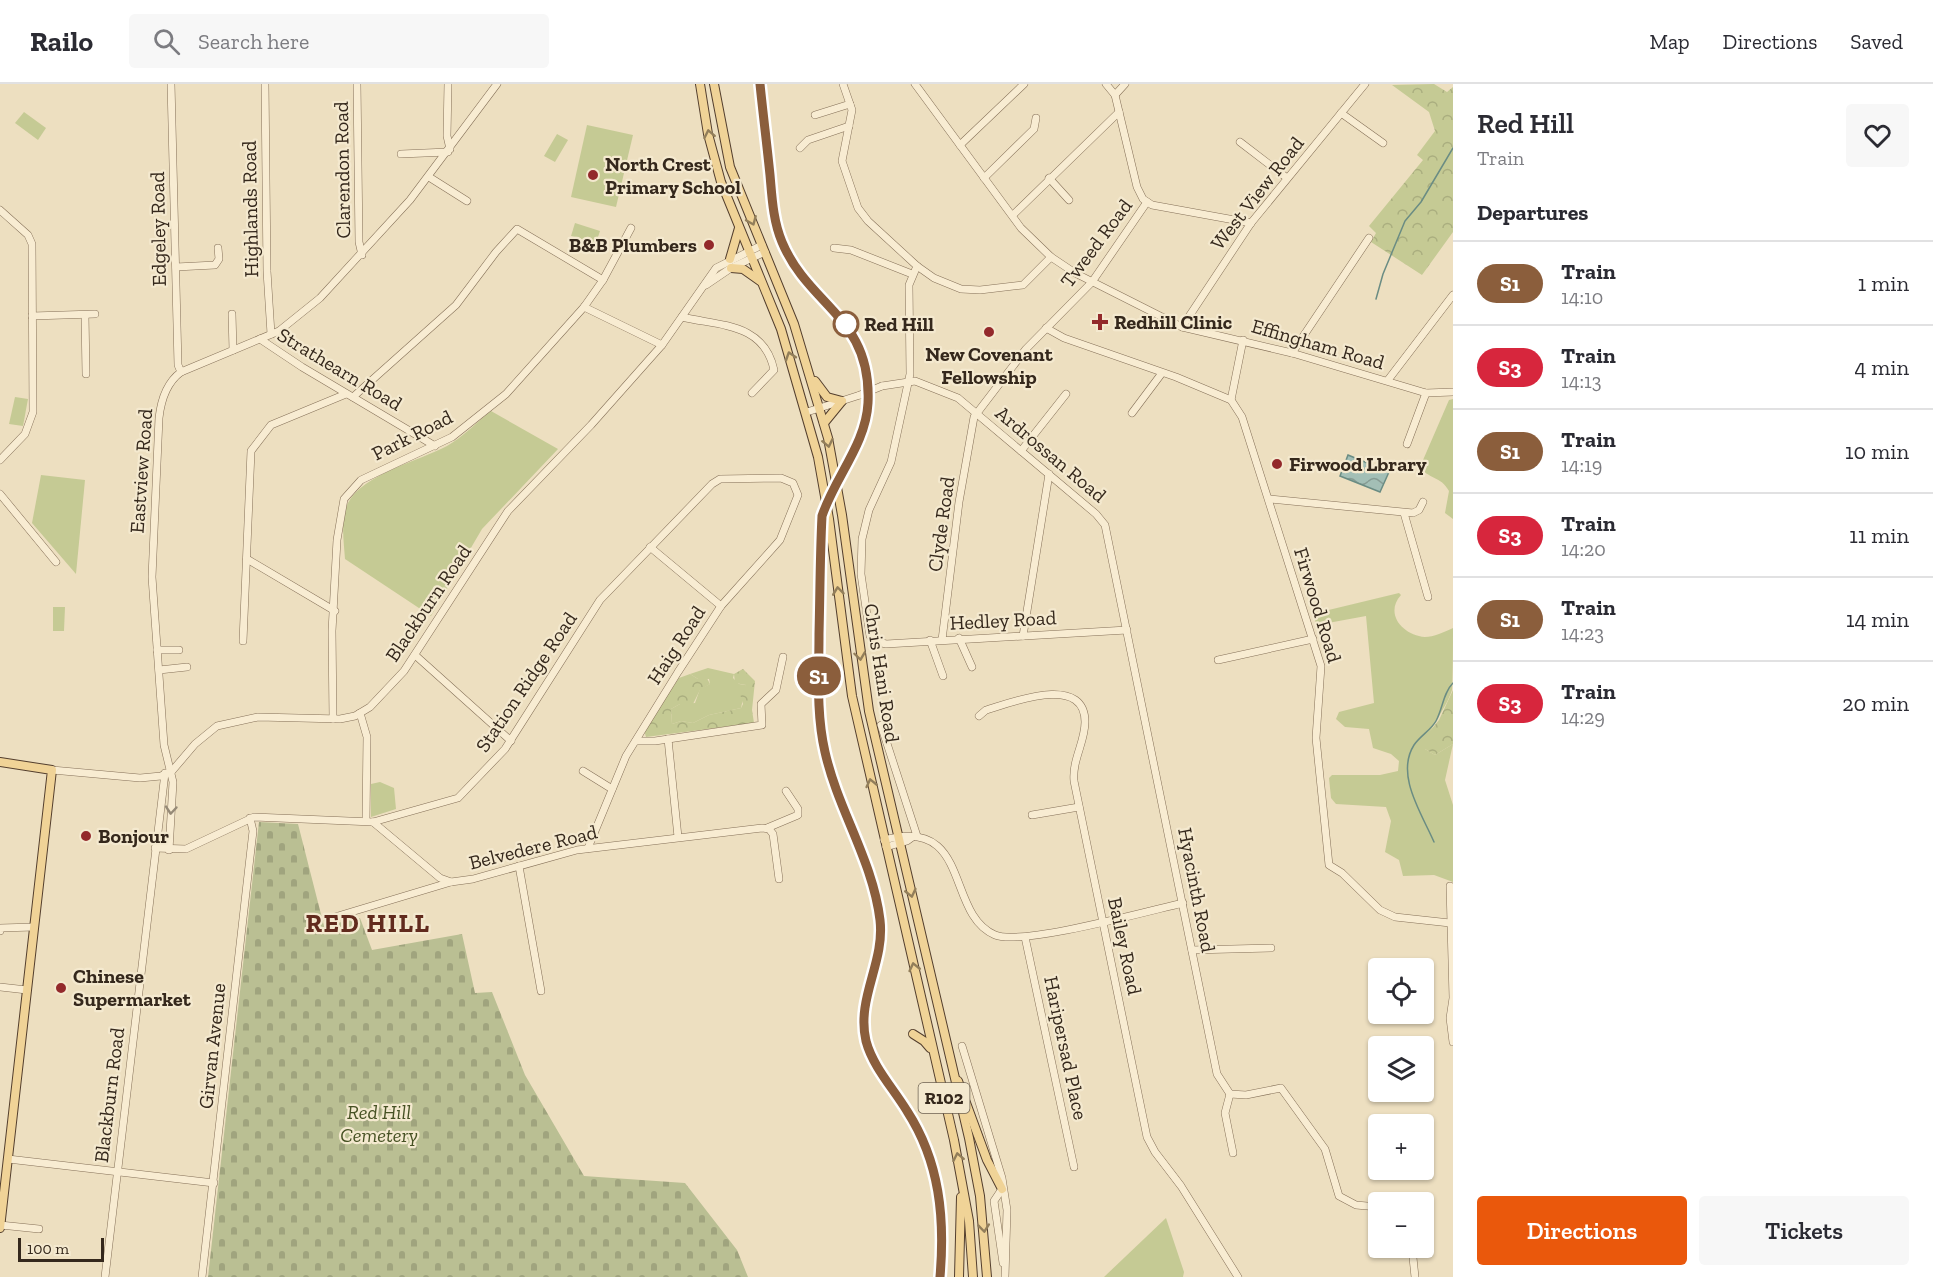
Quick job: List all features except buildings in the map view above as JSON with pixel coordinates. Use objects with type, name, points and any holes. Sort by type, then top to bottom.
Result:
[{"type":"main road","name":"Chris Hani Road","points":[[700,84],[715,162],[725,196],[781,329],[807,412],[829,519],[852,696],[962,1179],[969,1221],[973,1277]]},
{"type":"main road","name":"Chris Hani Road","points":[[714,84],[730,167],[782,289],[824,423],[842,515],[869,711],[980,1196],[987,1277]]},
{"type":"main road","points":[[739,226],[731,263],[749,272],[763,283]]},
{"type":"main road","points":[[811,376],[827,397],[842,401]]},
{"type":"main road","points":[[824,423],[829,413],[842,401]]},
{"type":"main road","points":[[0,762],[52,770],[0,1227]]},
{"type":"main road","points":[[0,769],[22,767],[43,775],[50,789]]},
{"type":"main road","points":[[913,1034],[933,1051]]},
{"type":"main road","points":[[952,1070],[964,1092],[987,1160],[1002,1189]]},
{"type":"main road","points":[[959,1277],[962,1179]]},
{"type":"street","name":"Edgeley Road","points":[[171,84],[178,365],[181,372]]},
{"type":"street","name":"Highlands Road","points":[[265,84],[267,271],[271,334]]},
{"type":"street","name":"Clarendon Road","points":[[357,84],[359,242],[362,255]]},
{"type":"street","points":[[448,84],[449,151]]},
{"type":"street","points":[[181,372],[271,334],[295,320],[362,255],[429,177],[497,84]]},
{"type":"street","points":[[843,84],[850,104],[849,126],[842,147],[842,160],[858,208],[868,221],[917,266],[934,278],[961,290],[980,290],[1023,285],[1051,257]]},
{"type":"street","points":[[960,145],[1024,84]]},
{"type":"street","points":[[1106,84],[1115,95],[1137,188],[1147,202],[1158,207],[1251,223]]},
{"type":"street","points":[[1115,95],[1125,84]]},
{"type":"street","name":"West View Road","points":[[1182,327],[1251,223],[1365,84]]},
{"type":"street","name":"Effingham Road","points":[[920,86],[1021,228],[1051,257],[1092,282],[1182,327],[1292,352],[1426,393],[1453,392]]},
{"type":"street","points":[[815,115],[850,104]]},
{"type":"street","points":[[1015,213],[1119,112]]},
{"type":"street","points":[[1341,113],[1383,143]]},
{"type":"street","points":[[984,178],[1034,129],[1036,118]]},
{"type":"street","points":[[800,148],[808,140],[849,126]]},
{"type":"street","points":[[1240,142],[1287,178]]},
{"type":"street","points":[[401,154],[449,151]]},
{"type":"street","points":[[429,177],[467,201]]},
{"type":"street","points":[[1049,178],[1069,200]]},
{"type":"street","name":"Tweed Road","points":[[976,413],[1018,358],[1092,282],[1147,202]]},
{"type":"street","points":[[0,210],[31,241],[33,412],[20,441],[0,460]]},
{"type":"street","name":"Park Road","points":[[333,719],[331,657],[337,540],[344,499],[361,480],[435,446],[465,428],[506,394],[584,306],[603,280],[632,228]]},
{"type":"street","points":[[243,641],[250,458],[254,444],[271,425],[350,395],[456,305],[496,252],[517,229],[603,280]]},
{"type":"street","points":[[1292,352],[1368,238]]},
{"type":"street","points":[[176,267],[215,265],[219,259],[218,248]]},
{"type":"street","points":[[834,248],[851,250],[912,274]]},
{"type":"street","name":"Blackburn Road","points":[[105,1277],[155,848],[168,773],[210,730],[228,723],[268,716],[333,719],[360,713],[388,689],[415,655],[508,511],[591,425],[662,345],[704,287],[731,263],[764,249]]},
{"type":"street","points":[[909,381],[909,285],[917,266]]},
{"type":"street","points":[[1388,380],[1453,295]]},
{"type":"street","points":[[584,306],[662,345]]},
{"type":"street","points":[[32,316],[94,314]]},
{"type":"street","points":[[232,314],[233,350]]},
{"type":"street","points":[[85,315],[86,374]]},
{"type":"street","points":[[682,317],[734,327],[764,348],[774,368],[752,393]]},
{"type":"street","points":[[1046,328],[1093,349],[1232,400],[1243,340]]},
{"type":"street","name":"Strathearn Road","points":[[260,339],[435,446]]},
{"type":"street","name":"Eastview Road","points":[[168,773],[169,762],[164,745],[152,577],[159,418],[162,398],[181,372]]},
{"type":"street","points":[[1132,413],[1162,373]]},
{"type":"street","name":"Ardrossan Road","points":[[807,412],[882,386],[909,381],[946,392],[976,413],[1049,474],[1096,514],[1105,525],[1127,630]]},
{"type":"street","name":"Hedley Road","points":[[909,381],[891,462],[869,510],[862,539],[861,574],[867,630],[872,639],[881,643],[1127,630]]},
{"type":"street","points":[[1407,444],[1426,393]]},
{"type":"street","points":[[1021,451],[1066,394]]},
{"type":"street","name":"Firwood Road","points":[[1232,400],[1247,427],[1321,666],[1316,738],[1329,866],[1342,873],[1380,910],[1395,917],[1450,923]]},
{"type":"street","name":"Clyde Road","points":[[942,640],[968,446],[976,413]]},
{"type":"street","points":[[1023,636],[1049,474]]},
{"type":"street","name":"Station Ridge Road","points":[[155,848],[186,849],[250,818],[370,821],[458,798],[511,741],[600,600],[716,481],[781,478]]},
{"type":"street","name":"Haig Road","points":[[588,848],[612,789],[636,741],[721,606],[780,540],[798,495],[793,483],[781,478]]},
{"type":"street","points":[[0,494],[56,562]]},
{"type":"street","points":[[1269,499],[1404,513],[1417,512],[1423,502]]},
{"type":"street","points":[[1404,513],[1428,597]]},
{"type":"street","points":[[650,548],[721,606]]},
{"type":"street","points":[[247,559],[335,611]]},
{"type":"street","name":"Hyacinth Road","points":[[1127,630],[1217,1074],[1230,1094]]},
{"type":"street","points":[[959,638],[972,667]]},
{"type":"street","points":[[1218,660],[1313,639]]},
{"type":"street","points":[[930,640],[943,676]]},
{"type":"street","points":[[157,650],[179,650]]},
{"type":"street","points":[[415,655],[511,741]]},
{"type":"street","points":[[636,741],[759,727],[763,723],[761,704],[776,690],[783,657]]},
{"type":"street","points":[[159,670],[187,667]]},
{"type":"street","name":"Bailey Road","points":[[979,716],[986,710],[1046,694],[1062,694],[1073,700],[1082,711],[1085,721],[1073,769],[1150,1144],[1181,1186],[1238,1277]]},
{"type":"street","points":[[360,713],[367,737],[370,821],[440,878],[450,882]]},
{"type":"street","points":[[881,725],[916,836]]},
{"type":"street","points":[[668,739],[678,837]]},
{"type":"street","points":[[52,770],[140,778],[168,773],[169,850]]},
{"type":"street","points":[[583,771],[612,789]]},
{"type":"street","name":"Belvedere Road","points":[[328,919],[450,882],[473,879],[588,848],[767,828],[798,815],[798,809],[786,791]]},
{"type":"street","points":[[1032,815],[1079,807]]},
{"type":"street","name":"Girvan Avenue","points":[[202,1277],[253,831],[250,818]]},
{"type":"street","points":[[767,828],[773,834],[779,879]]},
{"type":"street","points":[[885,843],[916,836],[930,840],[956,873],[973,912],[985,929],[1004,938],[1025,937],[1183,903]]},
{"type":"street","points":[[519,866],[541,991]]},
{"type":"street","points":[[1450,886],[1453,998],[1450,1018],[1453,1042]]},
{"type":"street","points":[[0,931],[0,928],[34,927]]},
{"type":"street","name":"Haripersad Place","points":[[1025,937],[1074,1167]]},
{"type":"street","points":[[1192,950],[1271,948]]},
{"type":"street","points":[[0,987],[27,990]]},
{"type":"street","points":[[962,1046],[998,1161],[1007,1216],[1005,1277]]},
{"type":"street","points":[[1233,1153],[1225,1113],[1230,1094],[1246,1095],[1281,1088],[1325,1149],[1339,1196],[1356,1205],[1368,1206]]},
{"type":"street","points":[[9,1159],[214,1183]]},
{"type":"street","points":[[1002,1189],[994,1201],[999,1246],[1005,1268]]},
{"type":"street","points":[[0,1227],[39,1228]]},
{"type":"street","points":[[1413,1258],[1415,1277]]},
{"type":"green space","points":[[1434,84],[1447,92],[1453,87],[1453,232],[1422,275],[1371,242],[1376,233],[1369,226],[1423,160],[1417,155],[1435,131],[1429,112],[1392,85]]},
{"type":"green space","points":[[24,112],[46,128],[38,140],[15,123]]},
{"type":"green space","points":[[587,125],[633,135],[616,207],[571,197]]},
{"type":"green space","points":[[557,134],[568,140],[555,162],[544,156]]},
{"type":"green space","points":[[575,223],[600,231],[596,243],[571,236]]},
{"type":"green space","points":[[15,397],[28,399],[23,426],[9,424]]},
{"type":"green space","points":[[1453,399],[1453,519],[1445,513],[1449,491],[1446,486],[1420,467],[1449,400]]},
{"type":"green space","points":[[491,411],[558,449],[482,529],[431,616],[345,559],[343,531],[346,509],[355,493],[366,484],[393,469],[447,446]]},
{"type":"green space","points":[[41,475],[85,480],[76,574],[32,523]]},
{"type":"green space","points":[[1399,593],[1401,595],[1394,609],[1395,616],[1403,628],[1417,635],[1428,637],[1453,628],[1452,690],[1428,735],[1425,749],[1435,755],[1453,744],[1445,780],[1453,805],[1453,882],[1434,875],[1403,876],[1399,860],[1385,852],[1391,821],[1386,807],[1336,804],[1331,798],[1329,778],[1332,775],[1380,775],[1398,771],[1399,761],[1391,754],[1373,748],[1369,729],[1345,727],[1336,719],[1339,712],[1374,703],[1366,616],[1317,625],[1312,614]]},
{"type":"green space","points":[[53,607],[65,607],[64,631],[53,631]]},
{"type":"green space","points":[[708,668],[734,674],[733,678],[739,684],[746,685],[741,708],[709,715],[693,723],[681,721],[672,724],[671,709],[680,704],[695,703],[700,689],[710,684],[709,679],[698,679],[690,674]]},
{"type":"green space","points":[[743,669],[755,681],[752,710],[754,723],[646,737],[644,730],[679,678],[690,674],[698,679],[707,678],[710,684],[700,690],[691,708],[680,704],[671,709],[672,724],[681,721],[693,723],[709,715],[741,708],[743,704],[740,694],[746,685],[735,683],[734,674]]},
{"type":"green space","points":[[1453,690],[1453,744],[1435,755],[1425,749],[1425,737],[1439,720]]},
{"type":"green space","points":[[380,782],[394,788],[396,809],[371,817],[371,784]]},
{"type":"green space","name":"Red Hill Cemetery","points":[[259,822],[298,824],[324,926],[360,918],[372,950],[462,934],[475,993],[492,992],[525,1075],[584,1176],[685,1183],[737,1250],[748,1277],[208,1277]]},
{"type":"green space","points":[[1166,1218],[1184,1272],[1183,1277],[1104,1277]]},
{"type":"water","points":[[1348,455],[1389,472],[1380,492],[1340,476]]},
{"type":"waterway","points":[[1376,299],[1383,274],[1405,221],[1421,202],[1453,148]]},
{"type":"waterway","points":[[1434,842],[1412,794],[1407,769],[1414,745],[1436,721],[1447,691],[1453,683]]},
{"type":"railway","points":[[760,84],[773,209],[779,234],[793,263],[850,330],[864,364],[867,382],[865,419],[852,454]]},
{"type":"railway","points":[[821,556],[817,660],[822,738],[834,783],[865,861],[877,901],[880,922],[879,952],[865,1011],[867,1042],[879,1070],[907,1112],[927,1151],[938,1192],[942,1234],[940,1277]]},
{"type":"train","name":"S1","points":[[760,84],[778,232],[800,273],[839,315],[853,335],[864,362],[868,383],[866,419],[862,431],[829,496],[822,516],[818,690],[820,720],[834,784],[865,858],[879,914],[880,941],[864,1001],[863,1024],[866,1040],[880,1072],[907,1110],[932,1164],[942,1219],[940,1277]]},
{"type":"place","name":"North Crest Primary School","points":[[593,175]]},
{"type":"place","name":"B&B Plumbers","points":[[709,245]]},
{"type":"place","name":"Redhill Clinic","points":[[1100,322]]},
{"type":"place","name":"Red Hill","points":[[846,324]]},
{"type":"place","name":"New Covenant Fellowship","points":[[989,332]]},
{"type":"place","name":"Firwood Lbrary","points":[[1277,464]]},
{"type":"place","name":"Bonjour","points":[[86,836]]},
{"type":"place","name":"Chinese Supermarket","points":[[61,988]]},
{"type":"district","name":"RED HILL","points":[[368,923]]}]
